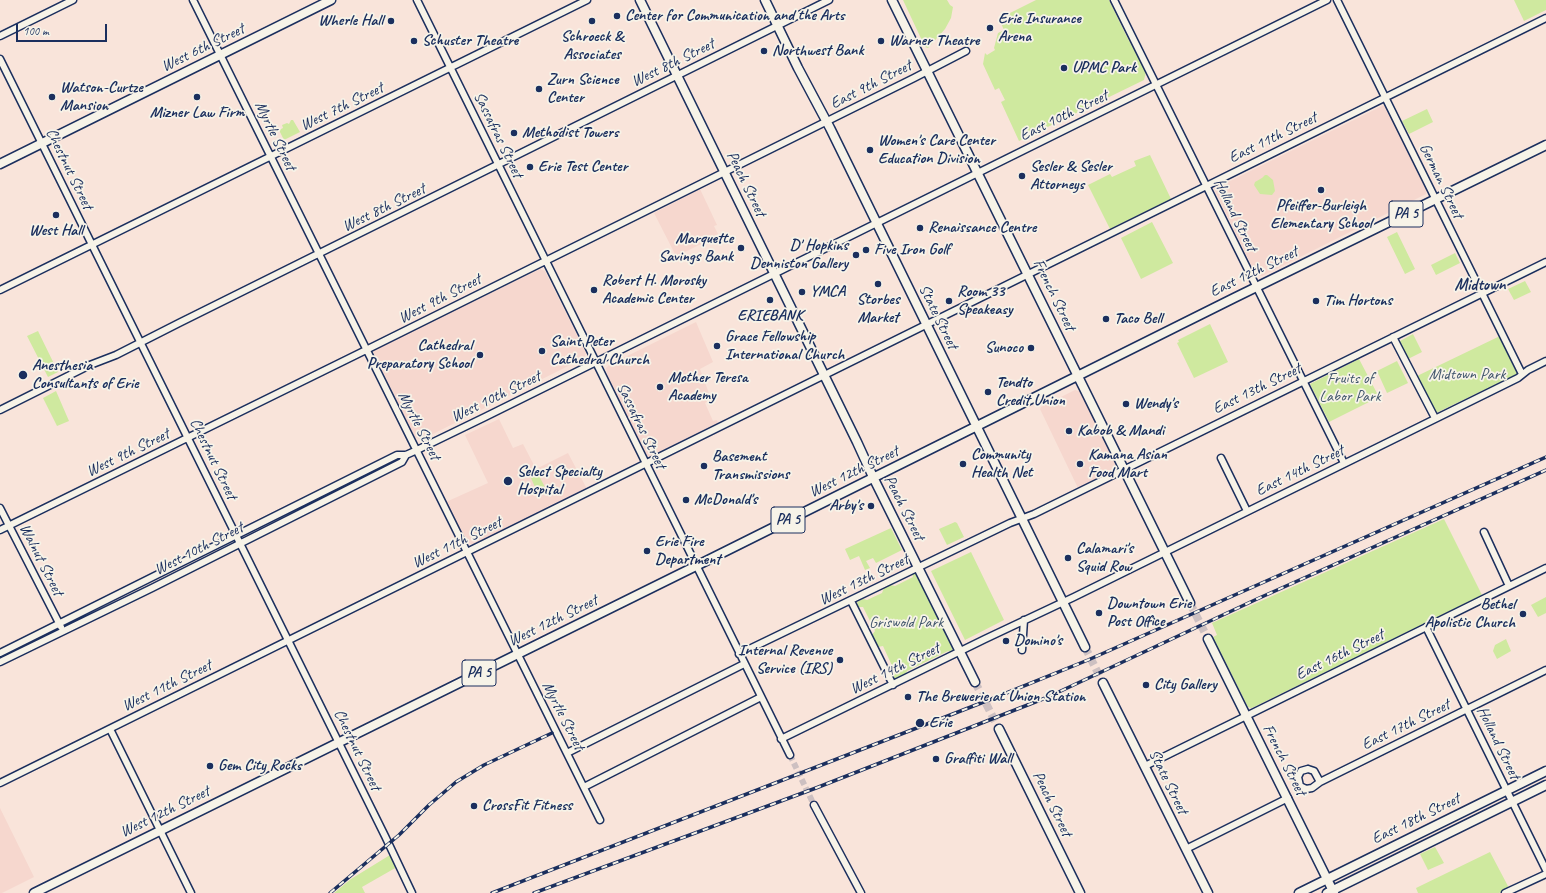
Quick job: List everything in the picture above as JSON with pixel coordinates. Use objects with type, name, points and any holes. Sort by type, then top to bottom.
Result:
[{"type":"main road","name":"West 6th Street","points":[[0,164],[332,0]]},
{"type":"main road","name":"Peach Street","points":[[640,0],[975,682]]},
{"type":"main road","name":"State Street","points":[[764,0],[826,121],[1086,647]]},
{"type":"main road","name":"French Street","points":[[892,0],[1190,603]]},
{"type":"main road","name":"East 12th Street","points":[[976,426],[1546,145]]},
{"type":"main road","name":"West 12th Street","points":[[34,893],[976,426]]},
{"type":"main road","name":"French Street","points":[[1208,639],[1288,798],[1332,892]]},
{"type":"main road","name":"State Street","points":[[1103,683],[1208,893]]},
{"type":"main road","name":"Peach Street","points":[[999,728],[1080,893]]},
{"type":"main road","name":"East 18th Street","points":[[1299,893],[1546,771]]},
{"type":"main road","name":"East 18th Street","points":[[1332,892],[1546,785]]},
{"type":"street","points":[[0,36],[73,0]]},
{"type":"street","name":"Myrtle Street","points":[[193,0],[600,820]]},
{"type":"street","name":"Sassafras Street","points":[[417,0],[790,755]]},
{"type":"street","name":"West 7th Street","points":[[0,290],[587,0]]},
{"type":"street","name":"West 8th Street","points":[[0,410],[319,254],[829,0]]},
{"type":"street","name":"Holland Street","points":[[1114,0],[1344,463]]},
{"type":"street","name":"East 10th Street","points":[[876,223],[1327,0]]},
{"type":"street","name":"German Street","points":[[1337,0],[1522,374]]},
{"type":"street","name":"East 11th Street","points":[[926,325],[1546,18]]},
{"type":"street","name":"East 9th Street","points":[[826,121],[966,50]]},
{"type":"street","name":"Chestnut Street","points":[[0,59],[339,742],[412,893]]},
{"type":"street","name":"West 9th Street","points":[[0,530],[826,121]]},
{"type":"street","name":"West 10th Street","points":[[0,652],[148,580],[397,455],[406,455],[417,450],[876,223]]},
{"type":"street","name":"East 13th Street","points":[[1022,518],[1034,514],[1546,262]]},
{"type":"street","name":"West 11th Street","points":[[0,783],[926,325]]},
{"type":"street","points":[[1393,337],[1434,418]]},
{"type":"street","name":"East 14th Street","points":[[1063,602],[1546,361]]},
{"type":"street","name":"West 10th Street","points":[[0,662],[152,588],[402,462],[406,455]]},
{"type":"street","points":[[1221,458],[1248,511]]},
{"type":"street","points":[[326,490],[331,498]]},
{"type":"street","name":"Walnut Street","points":[[0,508],[63,632]]},
{"type":"street","name":"West 13th Street","points":[[739,654],[1022,518]]},
{"type":"street","points":[[1484,532],[1510,586]]},
{"type":"street","name":"East 16th Street","points":[[1145,766],[1546,568]]},
{"type":"street","points":[[148,580],[152,588]]},
{"type":"street","points":[[851,601],[893,685]]},
{"type":"street","name":"West 14th Street","points":[[782,739],[1063,602]]},
{"type":"street","points":[[1022,650],[1024,620]]},
{"type":"street","name":"Holland Street","points":[[1426,627],[1546,870]]},
{"type":"street","points":[[567,753],[744,664]]},
{"type":"street","name":"East 17th Street","points":[[1320,782],[1546,670]]},
{"type":"street","points":[[584,787],[761,698]]},
{"type":"street","points":[[110,729],[191,893]]},
{"type":"street","points":[[1186,849],[1288,798]]},
{"type":"street","points":[[814,805],[861,893]]},
{"type":"street","points":[[1505,893],[1546,874]]},
{"type":"shaded area","name":"Pfeiffer-Burleigh Elementary School","points":[[1384,105],[1387,108],[1427,189],[1426,194],[1262,276],[1256,275],[1214,189]]},
{"type":"shaded area","points":[[700,189],[717,225],[714,226],[718,234],[681,254],[677,258],[654,213]]},
{"type":"shaded area","name":"Cathedral Preparatory School","points":[[540,269],[545,271],[586,353],[584,358],[421,440],[415,437],[373,350]]},
{"type":"shaded area","name":"Mother Teresa Academy","points":[[696,322],[713,362],[700,369],[711,399],[705,403],[713,421],[717,420],[718,423],[649,457],[645,454],[608,377],[606,368],[609,365]]},
{"type":"shaded area","points":[[1075,390],[1081,392],[1117,468],[1078,488],[1040,409],[1041,407]]},
{"type":"shaded area","name":"Select Specialty Hospital","points":[[499,419],[513,448],[523,444],[536,469],[568,453],[587,489],[475,544],[471,544],[467,542],[446,502],[488,483],[465,435]]},
{"type":"shaded area","points":[[0,808],[34,877],[2,893],[0,893]]},
{"type":"green space","points":[[903,0],[947,0],[953,7],[951,18],[945,29],[928,48],[925,47]]},
{"type":"green space","name":"UPMC Park","points":[[1036,0],[1109,0],[1146,72],[1144,80],[1019,141],[1001,102],[1005,100],[999,88],[995,90],[983,64],[985,53],[987,55],[995,50],[994,48],[998,33],[1004,30],[1000,21],[1005,18],[1004,16]]},
{"type":"green space","points":[[1514,0],[1546,0],[1546,10],[1524,21]]},
{"type":"green space","points":[[1427,109],[1433,122],[1409,134],[1402,121]]},
{"type":"green space","points":[[291,120],[293,120],[300,132],[284,140],[279,130],[283,128],[282,125],[287,123],[289,124]]},
{"type":"green space","points":[[1150,155],[1171,199],[1110,229],[1088,185],[1110,174],[1112,177],[1136,166],[1134,161]]},
{"type":"green space","points":[[1265,175],[1273,180],[1275,191],[1272,195],[1260,194],[1254,185],[1255,182]]},
{"type":"green space","points":[[1152,222],[1173,263],[1141,279],[1121,238]]},
{"type":"green space","points":[[1397,232],[1415,269],[1405,274],[1387,237]]},
{"type":"green space","points":[[1455,253],[1460,263],[1436,275],[1431,265]]},
{"type":"green space","points":[[1525,281],[1531,292],[1514,300],[1508,289]]},
{"type":"green space","points":[[1210,324],[1228,362],[1194,378],[1177,343],[1179,342],[1178,340]]},
{"type":"green space","points":[[38,331],[58,372],[48,377],[27,336]]},
{"type":"green space","points":[[1413,334],[1422,352],[1408,359],[1400,341]]},
{"type":"green space","name":"Midtown Park","points":[[1500,336],[1517,374],[1436,413],[1417,376]]},
{"type":"green space","name":"Fruits of Labor Park","points":[[1359,359],[1379,397],[1329,422],[1310,384]]},
{"type":"green space","points":[[1397,361],[1408,383],[1387,393],[1377,371]]},
{"type":"green space","points":[[56,391],[69,421],[57,426],[43,398]]},
{"type":"green space","points":[[537,472],[547,491],[539,496],[530,476]]},
{"type":"green space","points":[[1444,519],[1482,595],[1254,707],[1248,707],[1213,637],[1217,635],[1212,623]]},
{"type":"green space","points":[[955,522],[957,523],[964,537],[947,545],[939,529]]},
{"type":"green space","points":[[891,528],[902,550],[876,563],[873,558],[866,561],[870,568],[865,570],[859,556],[850,560],[845,549]]},
{"type":"green space","points":[[971,552],[1004,620],[965,640],[931,571]]},
{"type":"green space","name":"Griswold Park","points":[[912,574],[917,574],[953,650],[907,671],[905,675],[894,679],[890,671],[893,668],[883,646],[878,647],[872,635],[875,631],[863,607],[858,607],[857,602],[863,599],[867,600],[882,593],[884,588],[890,585],[895,586],[913,577]]},
{"type":"green space","points":[[1546,597],[1546,613],[1538,617],[1531,605]]},
{"type":"green space","points":[[1506,639],[1511,651],[1497,659],[1493,651],[1495,645]]},
{"type":"green space","points":[[1435,847],[1444,863],[1428,870],[1420,854]]},
{"type":"green space","points":[[1490,852],[1509,888],[1499,893],[1418,893],[1416,888]]},
{"type":"green space","points":[[390,855],[397,867],[362,887],[365,893],[334,893],[351,879]]},
{"type":"tunnel","points":[[1190,603],[1208,639]]},
{"type":"tunnel","points":[[1085,647],[1103,683]]},
{"type":"tunnel","points":[[975,682],[999,729]]},
{"type":"tunnel","points":[[790,755],[814,805]]},
{"type":"railway","points":[[492,893],[1088,660],[1546,457]]},
{"type":"railway","points":[[534,893],[816,788],[1048,697],[1257,599],[1546,470]]},
{"type":"railway","points":[[330,893],[399,835],[429,805],[456,782],[484,765],[552,733]]},
{"type":"place","name":"Center for Communication and the Arts","points":[[617,16]]},
{"type":"place","name":"Wherle Hall","points":[[391,21]]},
{"type":"place","name":"Schroeck & Associates","points":[[592,21]]},
{"type":"place","name":"Erie Insurance Arena","points":[[990,28]]},
{"type":"place","name":"Schuster Theatre","points":[[414,41]]},
{"type":"place","name":"Warner Theatre","points":[[881,41]]},
{"type":"place","name":"Northwest Bank","points":[[764,51]]},
{"type":"place","name":"UPMC Park","points":[[1064,68]]},
{"type":"place","name":"Zurn Science Center","points":[[539,89]]},
{"type":"place","name":"Watson-Curtze Mansion","points":[[52,97]]},
{"type":"place","name":"Mizner Law Firm","points":[[197,97]]},
{"type":"place","name":"Methodist Towers","points":[[514,133]]},
{"type":"place","name":"Women's Care Center Education Division","points":[[870,150]]},
{"type":"place","name":"Erie Test Center","points":[[530,167]]},
{"type":"place","name":"Sesler & Sesler Attorneys","points":[[1022,176]]},
{"type":"place","name":"Pfeiffer-Burleigh Elementary School","points":[[1321,190]]},
{"type":"place","name":"West Hall","points":[[56,215]]},
{"type":"place","name":"Renaissance Centre","points":[[920,228]]},
{"type":"place","name":"Marquette Savings Bank","points":[[741,248]]},
{"type":"place","name":"Five Iron Golf","points":[[866,250]]},
{"type":"place","name":"D' Hopkins Denniston Gallery","points":[[856,255]]},
{"type":"place","name":"Storbes Market","points":[[878,284]]},
{"type":"place","name":"Robert H. Morosky Academic Center","points":[[594,290]]},
{"type":"place","name":"YMCA","points":[[802,292]]},
{"type":"place","name":"ERIEBANK","points":[[770,300]]},
{"type":"place","name":"Room 33 Speakeasy","points":[[949,301]]},
{"type":"place","name":"Tim Hortons","points":[[1316,301]]},
{"type":"place","name":"Taco Bell","points":[[1106,319]]},
{"type":"place","name":"Grace Fellowship International Church","points":[[717,346]]},
{"type":"place","name":"Sunoco","points":[[1031,348]]},
{"type":"place","name":"Saint Peter Cathedral Church","points":[[542,351]]},
{"type":"place","name":"Cathedral Preparatory School","points":[[480,355]]},
{"type":"place","name":"Anesthesia Consultants of Erie","points":[[23,375]]},
{"type":"place","name":"Mother Teresa Academy","points":[[660,387]]},
{"type":"place","name":"Tendto Credit Union","points":[[988,392]]},
{"type":"place","name":"Wendy's","points":[[1126,404]]},
{"type":"place","name":"Kabob & Mandi","points":[[1069,431]]},
{"type":"place","name":"Community Health Net","points":[[963,464]]},
{"type":"place","name":"Kamana Asian Food Mart","points":[[1080,464]]},
{"type":"place","name":"Basement Transmissions","points":[[704,466]]},
{"type":"place","name":"Select Specialty Hospital","points":[[508,481]]},
{"type":"place","name":"McDonald's","points":[[686,500]]},
{"type":"place","name":"Arby's","points":[[871,506]]},
{"type":"place","name":"Erie Fire Department","points":[[647,551]]},
{"type":"place","name":"Calamari's Squid Row","points":[[1068,558]]},
{"type":"place","name":"Downtown Erie Post Office","points":[[1099,613]]},
{"type":"place","name":"Bethel Apolistic Church","points":[[1523,614]]},
{"type":"place","name":"Domino's","points":[[1006,641]]},
{"type":"place","name":"Internal Revenue Service (IRS)","points":[[840,660]]},
{"type":"place","name":"City Gallery","points":[[1146,685]]},
{"type":"place","name":"The Brewerie at Union Station","points":[[908,697]]},
{"type":"place","name":"Erie","points":[[920,723]]},
{"type":"place","name":"Graffiti Wall","points":[[936,759]]},
{"type":"place","name":"Gem City Rocks","points":[[210,766]]},
{"type":"place","name":"CrossFit Fitness","points":[[474,806]]},
{"type":"district","name":"Midtown","points":[[1480,286]]}]
